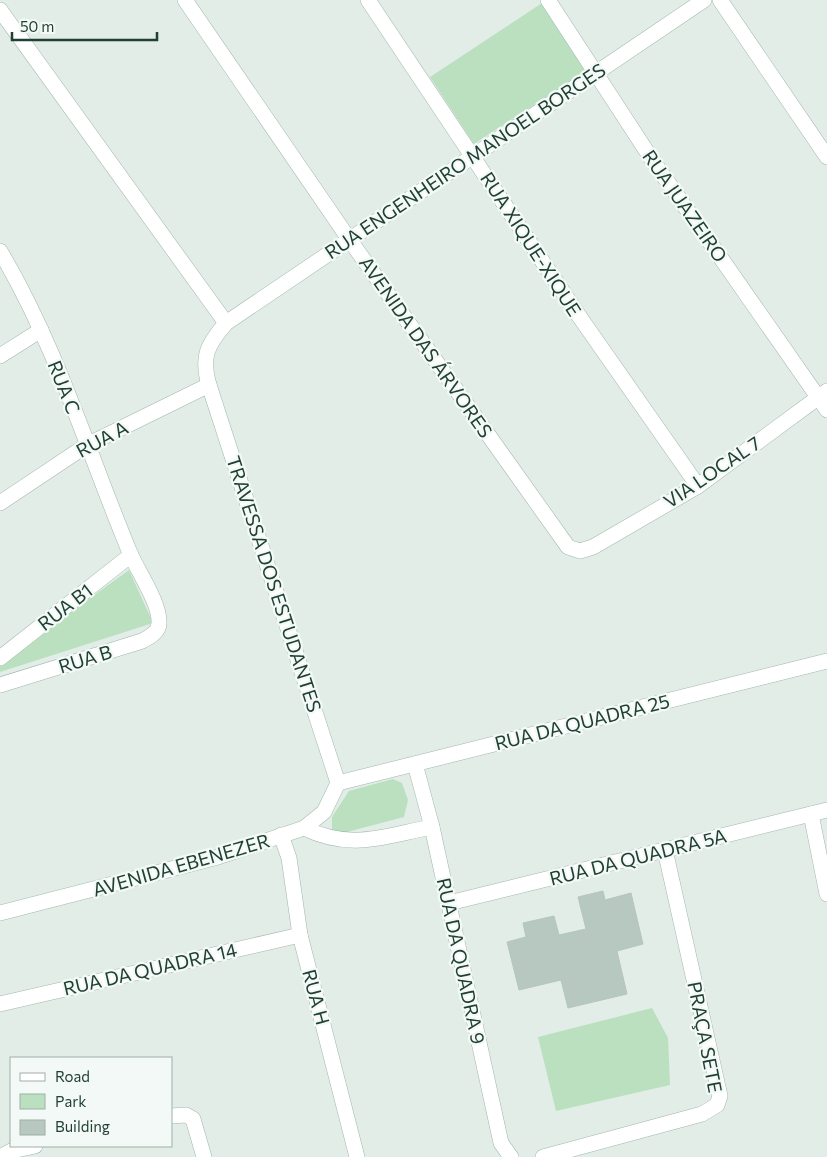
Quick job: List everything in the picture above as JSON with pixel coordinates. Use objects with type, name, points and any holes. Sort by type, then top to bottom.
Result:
[{"type":"street","name":"AVENIDA DAS ÁRVORES","points":[[185,0],[349,239],[563,541],[575,550],[580,551],[593,547]]},
{"type":"street","name":"RUA XIQUE-XIQUE","points":[[368,0],[579,316],[698,486]]},
{"type":"street","name":"RUA JUAZEIRO","points":[[548,0],[652,158],[824,400]]},
{"type":"street","name":"RUA ENGENHEIRO MANOEL BORGES","points":[[209,385],[204,361],[214,337],[226,323],[704,0]]},
{"type":"street","points":[[720,0],[827,157]]},
{"type":"street","points":[[0,10],[226,323]]},
{"type":"street","name":"RUA C","points":[[0,250],[41,330],[131,556],[159,620]]},
{"type":"street","points":[[0,356],[41,330]]},
{"type":"street","name":"RUA A","points":[[0,503],[87,445],[209,385]]},
{"type":"street","name":"TRAVESSA DOS ESTUDANTES","points":[[209,385],[338,783]]},
{"type":"street","name":"VIA LOCAL 7","points":[[593,547],[698,486],[824,400]]},
{"type":"street","name":"RUA B1","points":[[0,658],[131,556]]},
{"type":"street","name":"RUA B","points":[[0,685],[142,641],[157,631],[159,620]]},
{"type":"street","name":"RUA DA QUADRA 25","points":[[338,783],[827,661]]},
{"type":"street","name":"RUA DA QUADRA 9","points":[[414,764],[432,827],[501,1143],[510,1157]]},
{"type":"street","name":"AVENIDA EBENEZER","points":[[0,913],[218,857],[304,828],[324,812],[332,801],[338,783]]},
{"type":"street","name":"RUA DA QUADRA 5A","points":[[449,903],[827,810]]},
{"type":"street","points":[[811,814],[827,894]]},
{"type":"street","points":[[304,828],[323,837],[347,841],[362,841],[432,827]]},
{"type":"street","name":"RUA H","points":[[281,835],[289,858],[300,935],[357,1157]]},
{"type":"street","name":"PRAÇA SETE","points":[[543,1157],[702,1114],[717,1105],[720,1096],[665,850]]},
{"type":"street","name":"RUA DA QUADRA 14","points":[[0,1004],[300,935]]},
{"type":"street","points":[[172,1116],[182,1114],[191,1117],[195,1122],[204,1157]]},
{"type":"street","points":[[1,1156],[11,1151],[30,1147]]},
{"type":"green space","points":[[542,3],[586,71],[474,144],[430,77]]},
{"type":"green space","points":[[129,570],[153,623],[0,672],[0,663]]},
{"type":"green space","points":[[393,779],[402,783],[408,800],[404,817],[343,833],[332,829],[332,817],[349,791]]},
{"type":"green space","points":[[652,1008],[668,1038],[670,1085],[556,1111],[538,1037]]},
{"type":"building","points":[[603,891],[605,900],[631,893],[643,944],[617,951],[627,994],[568,1008],[561,980],[519,990],[507,942],[526,937],[523,923],[554,916],[559,935],[586,929],[578,897]]}]
